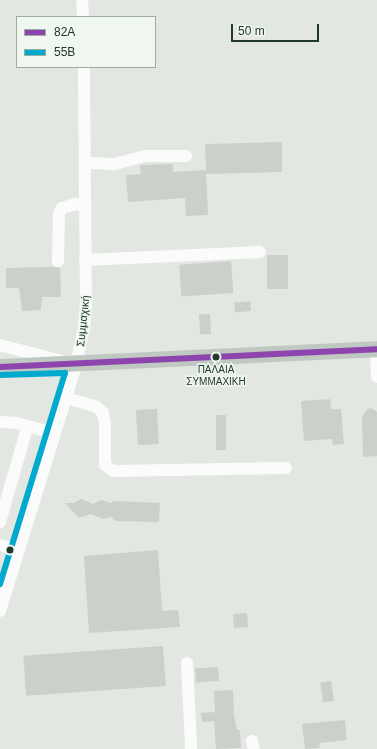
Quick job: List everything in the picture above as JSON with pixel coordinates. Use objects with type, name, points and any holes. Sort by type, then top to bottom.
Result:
[{"type":"main road","points":[[0,367],[76,365],[376,349]]},
{"type":"street","points":[[82,0],[83,16]]},
{"type":"street","name":"Συμμαχική","points":[[0,611],[76,365],[86,304],[84,68]]},
{"type":"street","points":[[85,163],[115,164],[145,156],[186,156]]},
{"type":"street","points":[[58,261],[59,212],[62,208],[75,204],[85,206]]},
{"type":"street","points":[[85,260],[260,252]]},
{"type":"street","points":[[0,345],[76,365]]},
{"type":"street","points":[[376,349],[377,377]]},
{"type":"street","points":[[0,373],[31,366]]},
{"type":"street","points":[[66,398],[97,407],[103,414],[105,465],[113,471],[286,468]]},
{"type":"street","points":[[0,422],[17,423],[27,428],[54,433]]},
{"type":"street","points":[[0,522],[27,428]]},
{"type":"street","points":[[0,544],[18,549]]},
{"type":"street","points":[[187,663],[191,749]]},
{"type":"building","points":[[282,142],[282,172],[206,174],[208,215],[186,216],[185,198],[128,202],[126,175],[141,174],[140,165],[173,164],[173,172],[206,170],[205,144]]},
{"type":"building","points":[[267,255],[288,255],[288,289],[267,289]]},
{"type":"building","points":[[231,261],[233,293],[181,297],[179,265]]},
{"type":"building","points":[[6,268],[60,268],[61,297],[42,297],[41,310],[22,311],[19,288],[6,288]]},
{"type":"building","points":[[250,301],[251,311],[235,313],[234,303]]},
{"type":"building","points":[[210,314],[211,334],[200,335],[199,315]]},
{"type":"building","points":[[330,399],[331,409],[341,409],[344,444],[333,445],[332,439],[304,441],[301,401]]},
{"type":"building","points":[[371,408],[377,412],[377,456],[363,457],[362,418],[366,410]]},
{"type":"building","points":[[157,409],[159,444],[138,445],[136,410]]},
{"type":"building","points":[[216,415],[226,415],[226,450],[216,450]]},
{"type":"building","points":[[81,499],[93,504],[101,500],[110,503],[115,501],[160,503],[159,522],[115,521],[111,517],[103,519],[91,514],[79,518],[65,503],[74,503]]},
{"type":"building","points":[[158,550],[162,611],[178,610],[180,627],[89,633],[84,556]]},
{"type":"building","points":[[247,613],[248,627],[234,628],[233,614]]},
{"type":"building","points":[[163,646],[166,686],[26,696],[23,656]]},
{"type":"building","points":[[218,667],[219,681],[196,683],[195,669]]},
{"type":"building","points":[[331,681],[334,701],[323,702],[320,683]]},
{"type":"building","points":[[233,690],[234,715],[237,730],[240,730],[241,748],[216,749],[214,721],[202,722],[201,713],[215,712],[214,691]]},
{"type":"building","points":[[345,720],[347,740],[319,743],[320,748],[305,749],[302,724]]},
{"type":"transit line","name":"82Α","points":[[0,367],[377,349]]},
{"type":"transit line","name":"55Β","points":[[0,375],[65,373],[0,584]]},
{"type":"place","name":"ΠΑΛΑΙΑ ΣΥΜΜΑΧΙΚΗ","points":[[216,357]]}]
